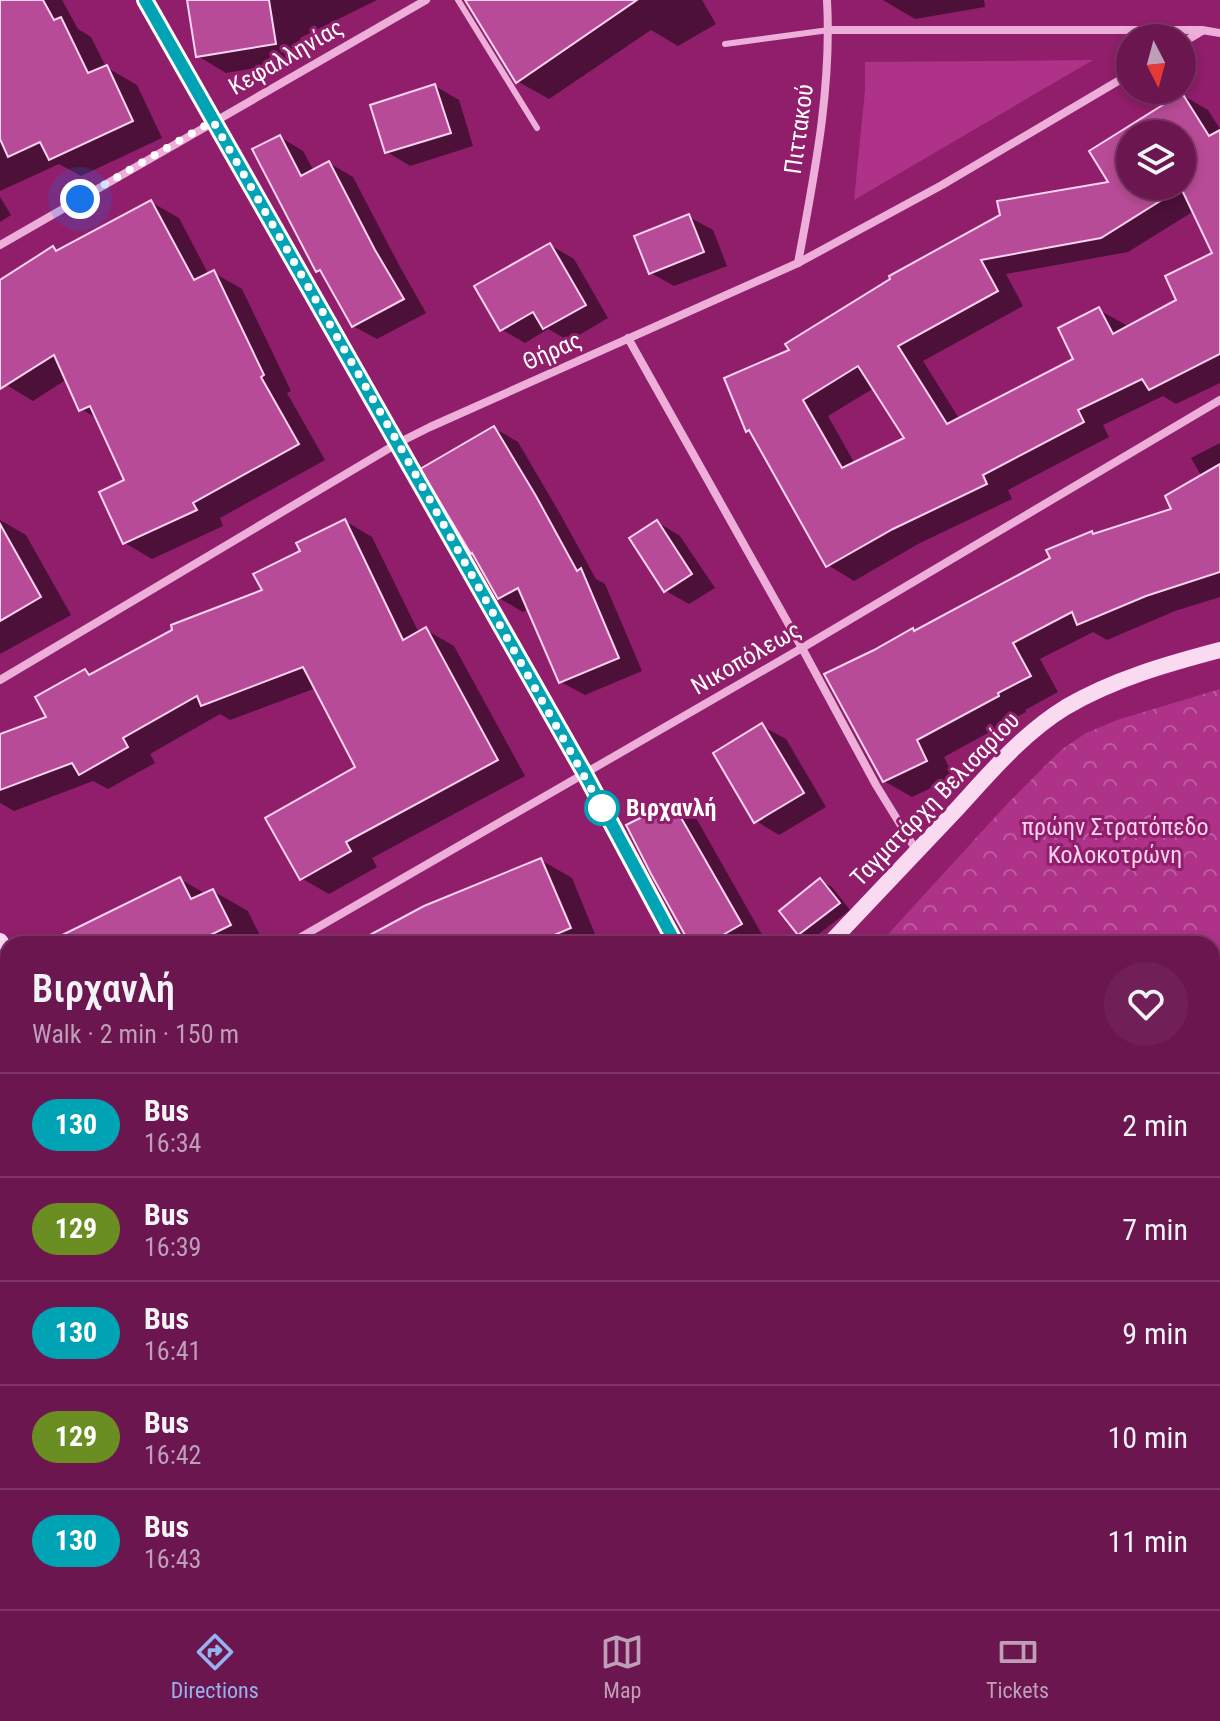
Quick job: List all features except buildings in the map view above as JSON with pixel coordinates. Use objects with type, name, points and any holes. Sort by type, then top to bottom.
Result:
[{"type":"street","points":[[145,0],[585,774],[672,936]]},
{"type":"street","name":"Κεφαλληνίας","points":[[0,245],[426,0]]},
{"type":"street","name":"Πιττακού","points":[[798,263],[821,132],[828,68],[827,0]]},
{"type":"street","points":[[829,30],[1202,30],[1220,33]]},
{"type":"street","points":[[1196,34],[1202,30]]},
{"type":"street","name":"Θήρας","points":[[0,680],[398,443],[798,263],[942,185],[1116,82]]},
{"type":"street","points":[[628,338],[876,785],[917,851]]},
{"type":"street","name":"Νικοπόλεως","points":[[303,936],[802,648],[1220,400]]},
{"type":"street","name":"Ταγματάρχη Βελισαρίου","points":[[837,936],[1022,740],[1066,707],[1123,679],[1220,650]]},
{"type":"lane","points":[[458,0],[537,128]]},
{"type":"lane","points":[[725,44],[829,30]]},
{"type":"green space","points":[[1093,60],[854,200],[865,62]]},
{"type":"green space","name":"πρώην Στρατόπεδο Κολοκοτρώνη","points":[[1220,689],[1220,936],[886,936],[1061,750],[1086,733],[1117,720]]},
{"type":"bus line","name":"130","points":[[145,0],[585,774],[672,936]]},
{"type":"place","name":"Βιρχανλή","points":[[602,808]]},
{"type":"route","points":[[80,199],[213,121],[602,808]]}]
